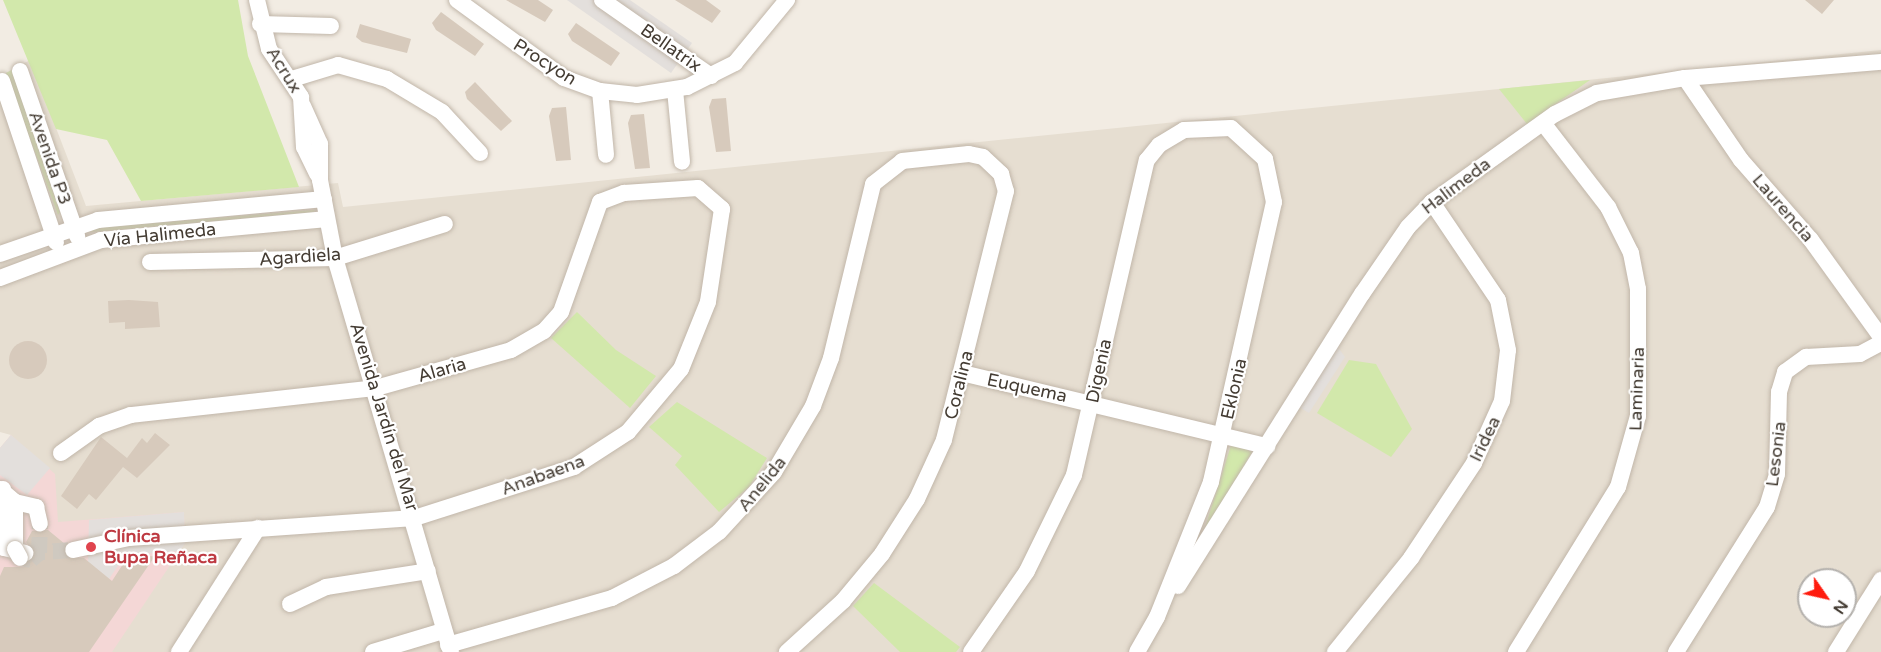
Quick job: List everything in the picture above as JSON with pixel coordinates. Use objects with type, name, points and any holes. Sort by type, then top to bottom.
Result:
[{"type":"street","name":"Acrux","points":[[257,0],[260,24],[272,54],[292,79],[320,144],[320,180]]},
{"type":"street","name":"Procyon","points":[[457,0],[552,71],[600,91],[637,95],[675,90],[711,76],[750,50],[787,0]]},
{"type":"street","name":"Bellatrix","points":[[602,0],[711,76]]},
{"type":"street","points":[[260,24],[331,26]]},
{"type":"street","name":"Halimeda","points":[[1157,617],[1362,294],[1432,202],[1543,123],[1597,93],[1685,78],[1881,62]]},
{"type":"street","points":[[292,79],[338,65],[387,79],[442,112],[480,153]]},
{"type":"street","name":"Avenida P3","points":[[20,71],[80,245]]},
{"type":"street","name":"Laurencia","points":[[1685,78],[1881,337]]},
{"type":"street","name":"Avenida P3","points":[[2,81],[59,252]]},
{"type":"street","points":[[675,90],[682,162]]},
{"type":"street","points":[[600,91],[606,155]]},
{"type":"street","name":"Laminaria","points":[[1516,652],[1618,487],[1638,416],[1638,289],[1632,253],[1608,207],[1543,123]]},
{"type":"street","name":"Digenia","points":[[971,652],[1045,540],[1074,475],[1094,402],[1125,239],[1148,160],[1175,134],[1231,128]]},
{"type":"street","name":"Eklonia","points":[[1137,652],[1157,617],[1224,433],[1274,202],[1265,159],[1231,128]]},
{"type":"street","name":"Coralina","points":[[787,652],[843,601],[901,527],[944,440],[962,373],[1004,182],[995,167],[976,155],[902,161]]},
{"type":"street","name":"Anelida","points":[[373,652],[447,643],[631,590],[698,550],[740,513],[774,472],[813,406],[838,333],[869,192],[885,170],[902,161]]},
{"type":"street","name":"Avenida Jardín del Mar","points":[[320,180],[335,258],[414,518],[447,643]]},
{"type":"street","name":"Anabaena","points":[[73,550],[129,538],[414,518],[541,479],[593,457],[644,417],[681,369],[708,302],[722,208],[698,188],[606,198]]},
{"type":"street","name":"Alaria","points":[[61,453],[114,420],[184,405],[376,388],[511,350],[544,331],[570,295],[592,212],[606,198]]},
{"type":"street","name":"Vía Halimeda","points":[[0,254],[74,225],[324,199]]},
{"type":"street","name":"Iridea","points":[[1335,652],[1411,558],[1474,463],[1502,401],[1508,350],[1498,300],[1432,202]]},
{"type":"street","name":"Vía Halimeda","points":[[0,278],[80,245],[327,219]]},
{"type":"street","name":"Agardiela","points":[[150,262],[335,258],[446,224]]},
{"type":"street","name":"Lesonia","points":[[1676,652],[1770,499],[1779,457],[1779,392],[1785,372],[1806,357],[1860,354],[1881,343]]},
{"type":"street","name":"Euquema","points":[[962,373],[1224,433],[1267,446]]},
{"type":"street","points":[[2,489],[15,502],[36,507],[40,524]]},
{"type":"street","points":[[2,489],[4,548],[20,553],[15,502]]},
{"type":"street","points":[[178,652],[258,528]]},
{"type":"street","points":[[290,604],[326,587],[428,571]]},
{"type":"street","points":[[1836,652],[1881,580]]},
{"type":"shaded area","points":[[567,0],[630,0],[692,43],[671,73]]},
{"type":"shaded area","points":[[1881,50],[1881,652],[0,652],[0,448],[11,435],[0,432],[0,76],[30,60],[86,206],[338,183],[343,207]]},
{"type":"shaded area","points":[[1337,346],[1345,357],[1309,413],[1299,407]]},
{"type":"shaded area","name":"Clínica Bupa Reñaca","points":[[11,435],[55,474],[58,522],[184,512],[185,543],[112,652],[0,652],[0,448]]},
{"type":"shaded area","points":[[11,435],[50,468],[27,495],[0,475],[0,448]]},
{"type":"shaded area","points":[[184,512],[185,543],[180,551],[125,555],[109,579],[88,562],[89,520]]},
{"type":"green space","points":[[3,0],[238,0],[248,56],[299,187],[141,201],[107,140],[56,129]]},
{"type":"green space","points":[[12,70],[60,212],[58,215],[6,73]]},
{"type":"green space","points":[[1590,80],[1527,124],[1499,89]]},
{"type":"green space","points":[[315,210],[313,212],[91,232],[93,228]]},
{"type":"green space","points":[[577,312],[616,350],[656,376],[630,408],[551,338]]},
{"type":"green space","points":[[1349,360],[1376,364],[1412,429],[1391,457],[1317,413]]},
{"type":"green space","points":[[677,402],[767,458],[749,487],[719,512],[675,465],[682,456],[649,427]]},
{"type":"green space","points":[[1232,442],[1252,452],[1203,534]]},
{"type":"green space","points":[[874,583],[960,647],[956,652],[900,652],[853,606]]},
{"type":"building","points":[[506,0],[538,0],[553,10],[545,22]]},
{"type":"building","points":[[675,0],[706,0],[721,11],[712,23]]},
{"type":"building","points":[[1805,0],[1834,0],[1822,14]]},
{"type":"building","points":[[441,12],[484,44],[475,56],[436,30],[432,23]]},
{"type":"building","points":[[576,23],[620,53],[611,66],[572,41],[568,34]]},
{"type":"building","points":[[360,24],[411,39],[407,53],[362,42],[356,37]]},
{"type":"building","points":[[475,82],[512,121],[501,131],[467,99],[465,92]]},
{"type":"building","points":[[726,98],[731,151],[716,152],[709,107],[712,99]]},
{"type":"building","points":[[566,107],[571,160],[556,161],[549,116],[552,108]]},
{"type":"building","points":[[644,114],[650,168],[635,169],[628,123],[631,115]]},
{"type":"building","points":[[108,301],[158,302],[160,327],[125,329],[125,322],[109,323]]},
{"type":"building","points":[[28,341],[41,347],[47,360],[41,373],[28,379],[15,373],[9,360],[15,347]]},
{"type":"building","points":[[155,433],[170,445],[137,478],[123,467],[96,500],[89,494],[77,509],[61,496],[101,437],[127,458],[142,438],[147,443]]},
{"type":"building","points":[[48,530],[65,544],[66,557],[84,558],[112,581],[127,558],[155,556],[89,652],[0,652],[0,576],[4,567],[26,567],[35,555],[26,542],[32,531]]},
{"type":"tunnel","points":[[20,558],[31,560],[39,553],[40,524]]},
{"type":"tunnel","points":[[29,553],[73,550]]},
{"type":"place","name":"Clínica Bupa Reñaca","points":[[91,547]]}]
